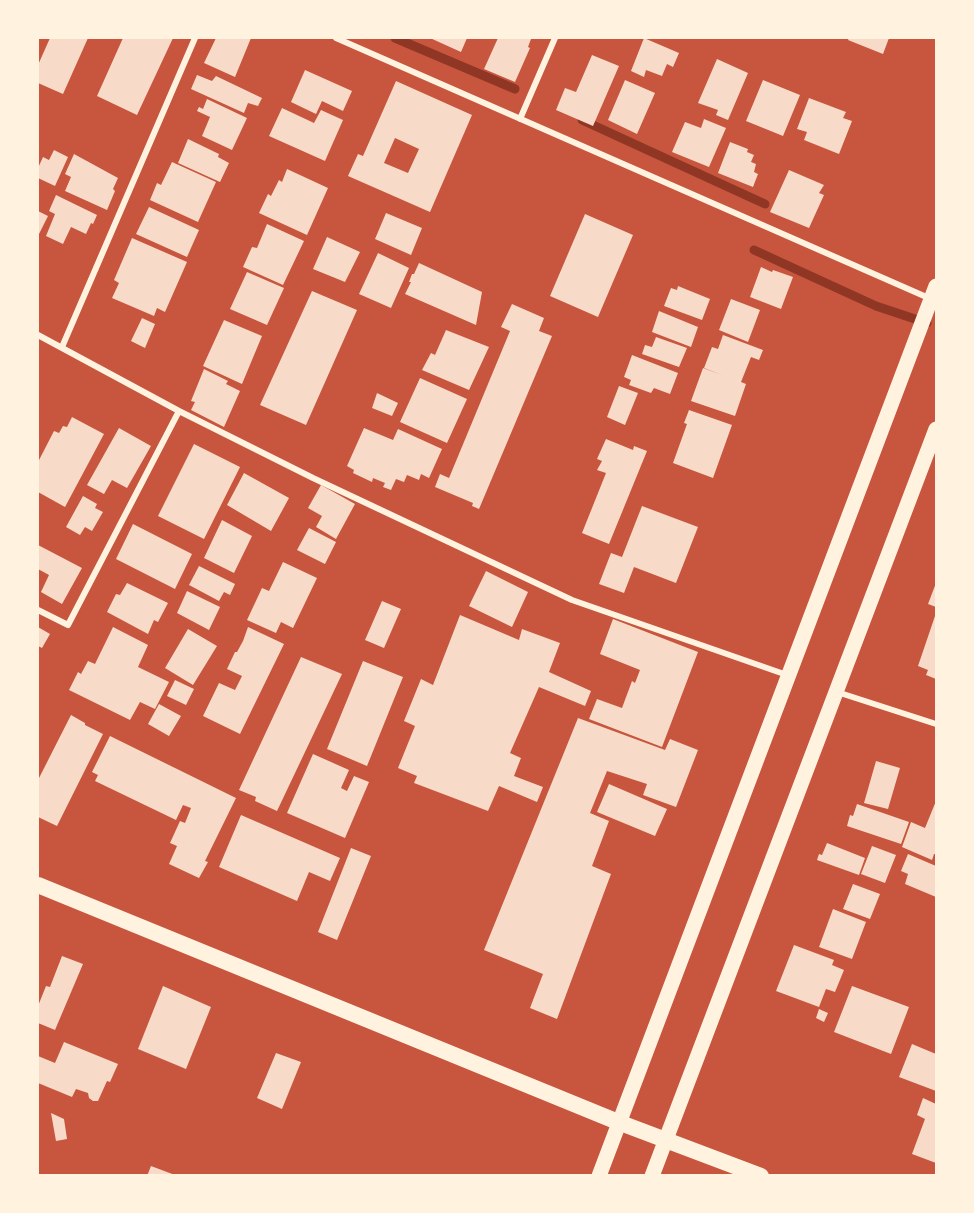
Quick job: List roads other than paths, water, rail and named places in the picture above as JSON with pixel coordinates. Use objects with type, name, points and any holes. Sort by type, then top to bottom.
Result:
[{"type":"highway","points":[[38,885],[618,1122],[760,1176]]},
{"type":"main road","points":[[598,1176],[934,293]]},
{"type":"main road","points":[[652,1176],[936,429]]},
{"type":"street","points":[[62,347],[195,38]]},
{"type":"street","points":[[336,38],[520,119],[934,293]]},
{"type":"street","points":[[520,119],[555,38]]},
{"type":"street","points":[[38,335],[179,411],[313,478],[572,600],[788,676]]},
{"type":"street","points":[[38,610],[69,625],[179,411]]},
{"type":"street","points":[[836,691],[936,724]]},
{"type":"waterway","points":[[395,38],[515,89]]},
{"type":"waterway","points":[[582,120],[765,204]]},
{"type":"waterway","points":[[754,250],[876,306],[927,323]]}]
